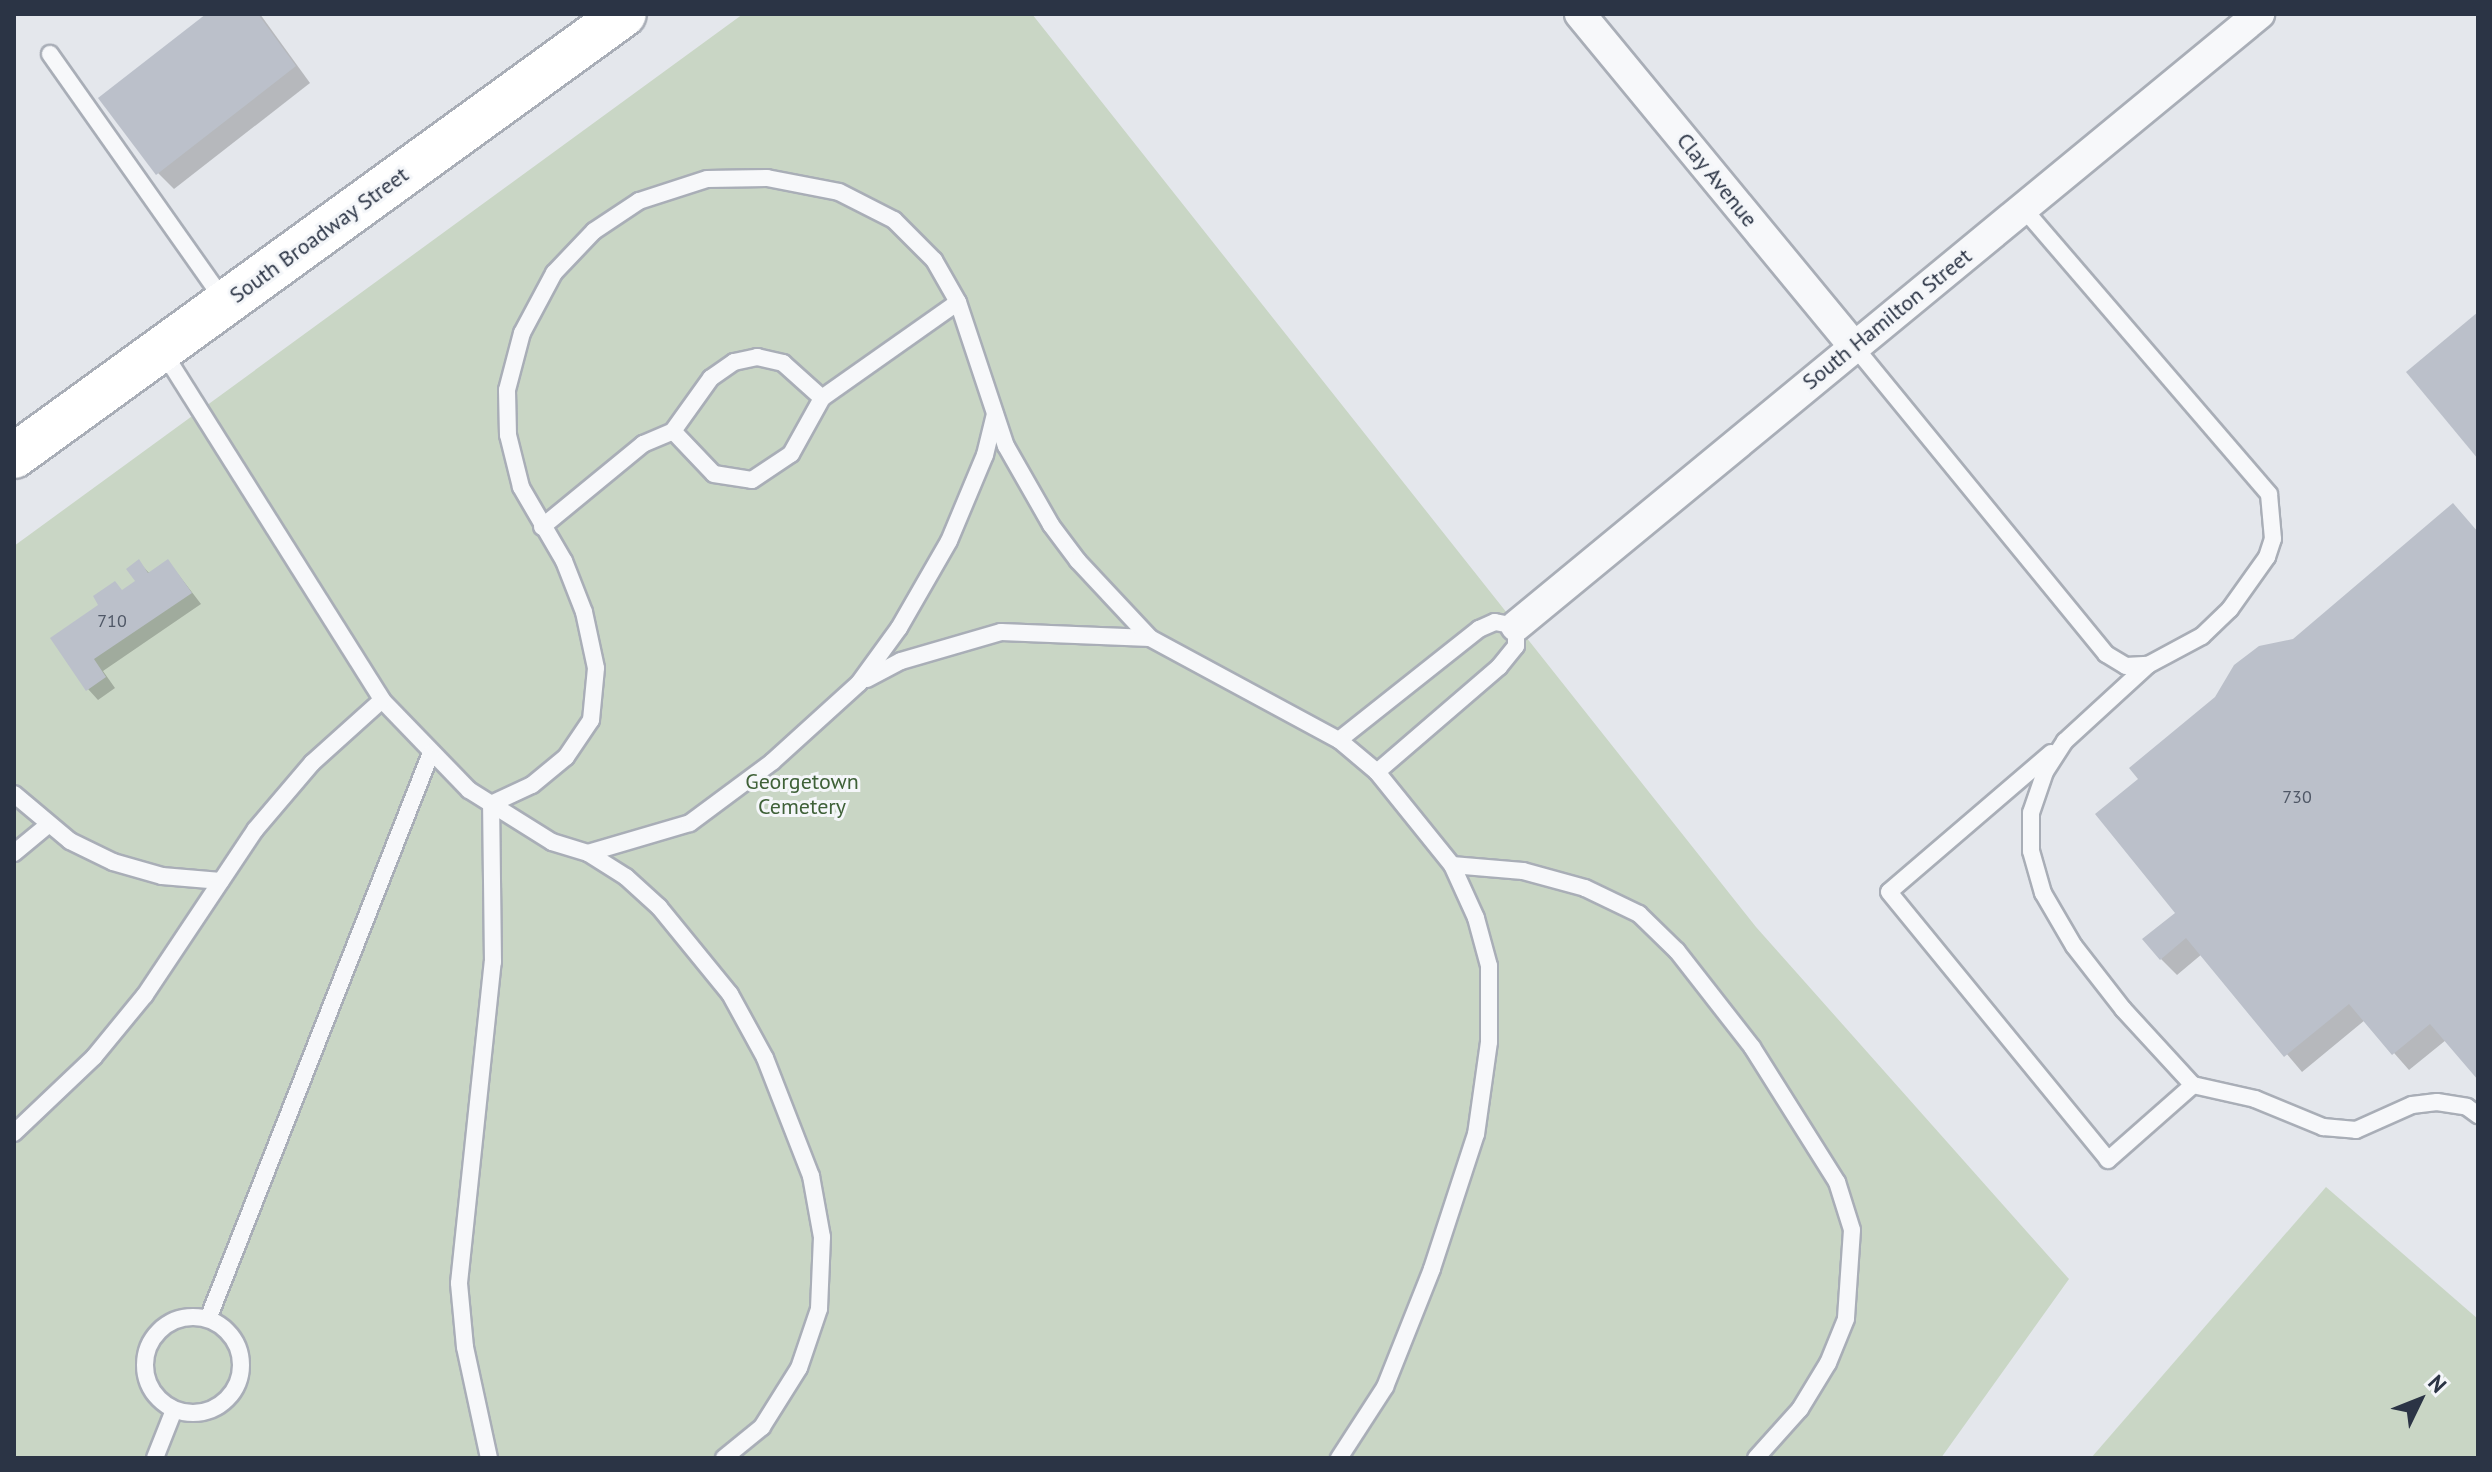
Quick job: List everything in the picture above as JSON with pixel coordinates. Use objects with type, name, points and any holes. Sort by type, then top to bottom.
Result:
[{"type":"main road","name":"South Broadway Street","points":[[14,456],[624,14]]},
{"type":"street","name":"Clay Avenue","points":[[1580,14],[1854,346]]},
{"type":"street","name":"South Hamilton Street","points":[[1516,626],[2259,14]]},
{"type":"lane","points":[[50,54],[225,303]]},
{"type":"lane","points":[[491,804],[532,785],[566,757],[591,720],[596,668],[584,612],[564,561],[521,487],[508,435],[507,390],[522,333],[554,273],[594,231],[639,201],[707,179],[767,178],[839,192],[894,220],[934,260],[958,302],[1006,446],[1051,525],[1150,638],[1339,740],[1377,772],[1452,865],[1476,918],[1489,966],[1489,1042],[1476,1134],[1432,1269],[1385,1387],[1339,1458]]},
{"type":"lane","points":[[2023,208],[2269,494],[2273,539],[2255,579],[2202,636],[2148,665],[2065,741],[1889,892],[2108,1160],[2193,1085]]},
{"type":"lane","points":[[673,431],[683,447],[714,474],[752,480],[791,454],[822,398],[958,302]]},
{"type":"lane","points":[[1854,346],[2106,654],[2126,666],[2148,665]]},
{"type":"lane","points":[[161,349],[382,700],[431,753],[491,804],[552,842],[588,853],[659,907],[730,994],[765,1058],[811,1176],[822,1237],[819,1309],[799,1368],[762,1427],[724,1458]]},
{"type":"lane","points":[[542,527],[643,444],[673,431],[711,378],[734,362],[757,357],[783,363],[822,398]]},
{"type":"lane","points":[[588,853],[690,823],[772,762],[859,683],[899,628],[949,541],[981,468],[995,414]]},
{"type":"lane","points":[[1339,740],[1479,629],[1495,622],[1516,626],[1516,646],[1499,667],[1377,772]]},
{"type":"lane","points":[[859,683],[901,661],[1001,632],[1150,638]]},
{"type":"lane","points":[[14,1133],[94,1057],[183,943],[255,830],[312,763],[382,700]]},
{"type":"lane","points":[[2065,741],[2045,772],[2031,813],[2031,851],[2043,893],[2074,946],[2123,1009],[2193,1085],[2255,1099],[2323,1127],[2356,1130],[2412,1105],[2437,1102],[2467,1107],[2478,1115]]},
{"type":"lane","points":[[208,1319],[431,753]]},
{"type":"lane","points":[[14,794],[49,824],[93,853],[138,871],[221,881]]},
{"type":"lane","points":[[489,1458],[465,1347],[459,1283],[493,962],[491,804]]},
{"type":"lane","points":[[14,853],[49,824]]},
{"type":"lane","points":[[1452,865],[1554,879],[1585,888],[1639,914],[1677,951],[1752,1047],[1837,1182],[1852,1230],[1846,1319],[1828,1363],[1800,1409],[1756,1458]]},
{"type":"lane","points":[[208,1319],[233,1338],[242,1367],[239,1382],[231,1396],[205,1413],[174,1410],[150,1388],[146,1356],[151,1341],[176,1320],[208,1319]]},
{"type":"lane","points":[[155,1458],[174,1410]]},
{"type":"green space","name":"Georgetown Cemetery","points":[[743,14],[1032,14],[1756,927],[2069,1279],[1941,1458],[14,1458],[14,546]]},
{"type":"green space","points":[[2326,1187],[2478,1319],[2478,1458],[2091,1458]]},
{"type":"building","points":[[206,14],[258,14],[296,66],[156,175],[98,98]]},
{"type":"building","points":[[2478,312],[2478,459],[2406,372]]},
{"type":"building","points":[[2453,503],[2478,532],[2478,1080],[2430,1024],[2392,1055],[2349,1004],[2284,1057],[2186,938],[2160,960],[2142,939],[2175,913],[2095,814],[2138,779],[2129,768],[2215,697],[2234,665],[2259,646],[2293,639]]},
{"type":"building","points":[[139,559],[148,573],[168,559],[192,593],[94,659],[106,677],[86,691],[50,638],[98,605],[93,596],[115,581],[122,590],[135,581],[126,569]]}]
